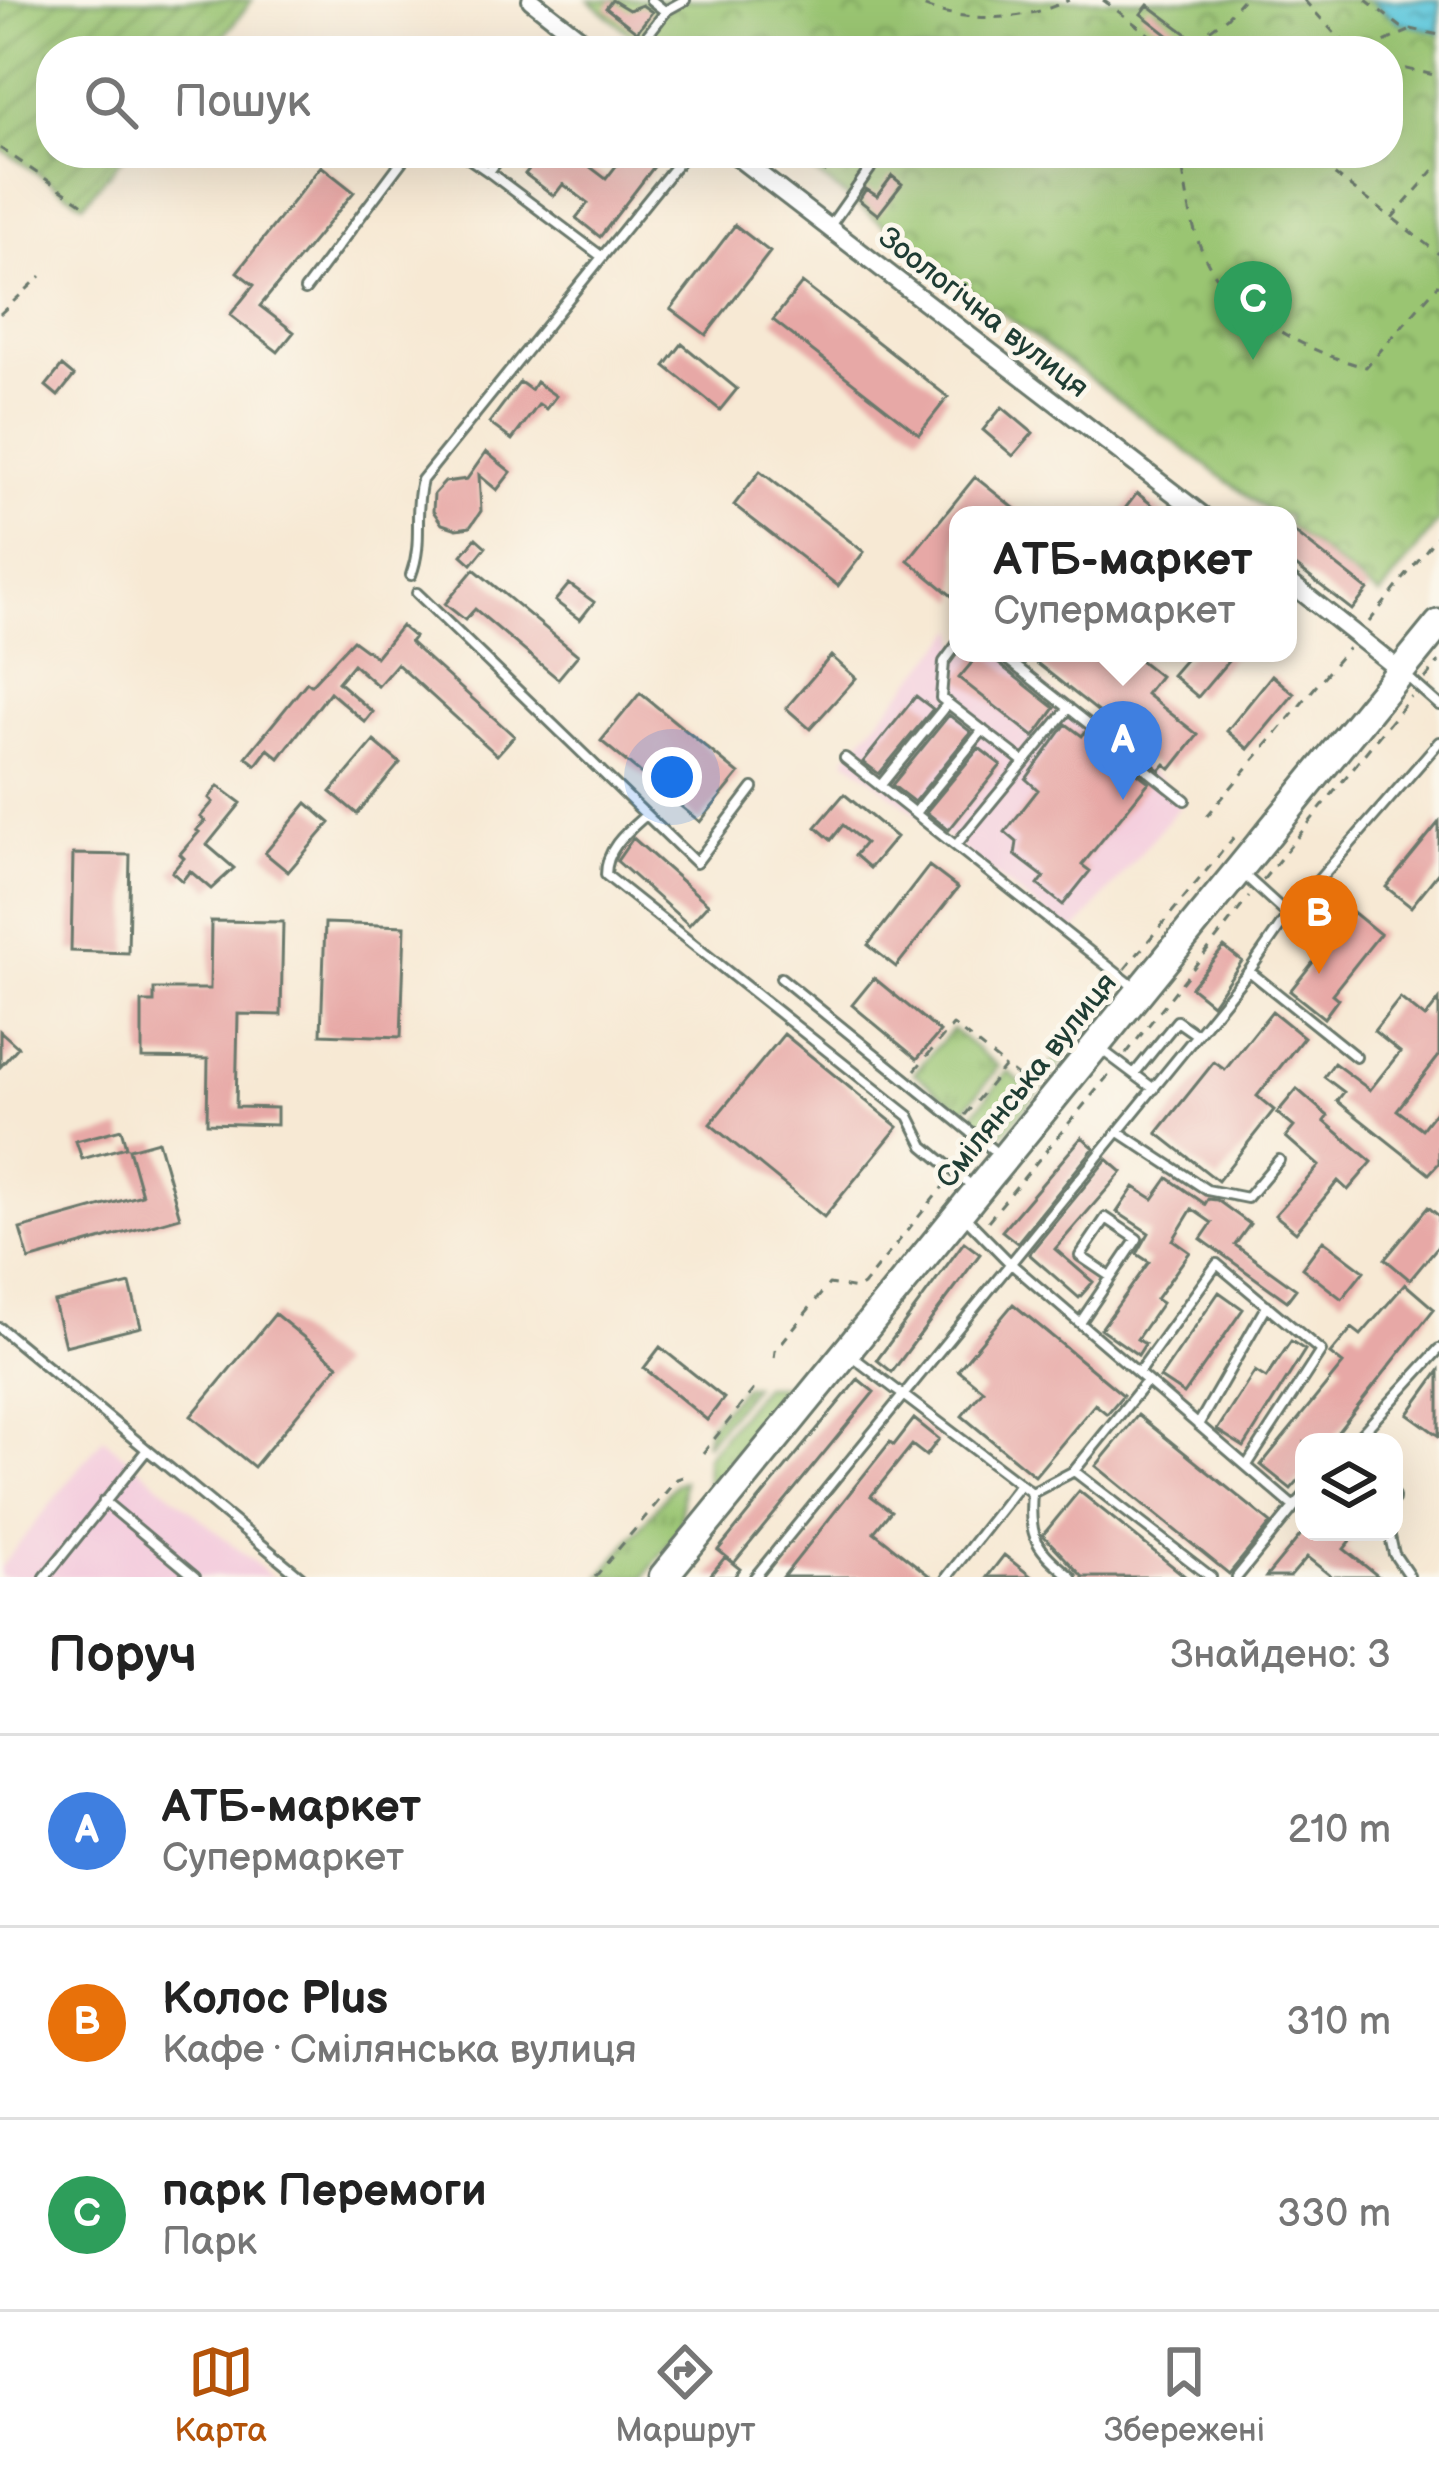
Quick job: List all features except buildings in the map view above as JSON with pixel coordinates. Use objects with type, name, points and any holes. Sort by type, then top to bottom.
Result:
[{"type":"main road","name":"Смілянська вулиця","points":[[664,1577],[847,1352],[973,1211],[1004,1159],[1108,1054],[1130,984],[1248,879],[1410,679],[1439,624]]},
{"type":"street","points":[[531,0],[572,36]]},
{"type":"street","name":"Зоологічна вулиця","points":[[752,168],[1190,506]]},
{"type":"street","points":[[1297,588],[1410,679]]},
{"type":"lane","points":[[651,0],[666,12]]},
{"type":"lane","points":[[647,36],[666,12],[685,0]]},
{"type":"lane","points":[[305,290],[397,168]]},
{"type":"lane","points":[[483,168],[601,256]]},
{"type":"lane","points":[[489,172],[492,168]]},
{"type":"lane","points":[[411,575],[421,544],[417,518],[422,480],[674,168]]},
{"type":"lane","points":[[829,227],[869,168]]},
{"type":"lane","points":[[417,593],[696,863],[753,788]]},
{"type":"lane","points":[[949,655],[944,662],[941,698],[1024,762]]},
{"type":"lane","points":[[1010,662],[1185,800]]},
{"type":"lane","points":[[1410,679],[1439,705]]},
{"type":"lane","points":[[880,786],[948,703]]},
{"type":"lane","points":[[956,845],[1069,708]]},
{"type":"lane","points":[[915,812],[983,730]]},
{"type":"lane","points":[[758,1576],[1009,1262],[1154,1090],[1288,915],[1439,742]]},
{"type":"lane","points":[[845,758],[1130,984]]},
{"type":"lane","points":[[646,815],[606,859],[606,875],[909,1116],[924,1146],[953,1174],[1009,1262],[1294,1507],[1237,1577]]},
{"type":"lane","points":[[1248,879],[1288,915]]},
{"type":"lane","points":[[1249,971],[1356,1057]]},
{"type":"lane","points":[[781,979],[1004,1159]]},
{"type":"lane","points":[[1134,1074],[1178,1021],[1197,1035]]},
{"type":"lane","points":[[1108,1054],[1154,1090]]},
{"type":"lane","points":[[1119,1132],[1207,1190],[1247,1198],[1279,1160]]},
{"type":"lane","points":[[1080,1323],[1137,1239],[1106,1218],[1080,1256],[1111,1277]]},
{"type":"lane","points":[[1138,1373],[1217,1264],[1321,1351],[1246,1466]]},
{"type":"lane","points":[[1198,1424],[1267,1305]]},
{"type":"lane","points":[[0,1328],[301,1577]]},
{"type":"lane","points":[[1362,1433],[1439,1349]]},
{"type":"lane","points":[[847,1352],[1032,1493]]},
{"type":"lane","points":[[1032,1493],[1074,1471],[1147,1381]]},
{"type":"lane","points":[[45,1577],[146,1451]]},
{"type":"lane","points":[[1074,1471],[1211,1577]]},
{"type":"lane","points":[[947,1577],[1020,1484]]},
{"type":"lane","points":[[1032,1493],[1036,1547],[1071,1577]]},
{"type":"lane","points":[[104,1501],[195,1577]]},
{"type":"lane","points":[[1391,1541],[1409,1576]]},
{"type":"path","points":[[908,0],[947,16],[1000,17],[1052,8],[1069,0]]},
{"type":"path","points":[[1103,0],[1151,36]]},
{"type":"path","points":[[1201,36],[1241,0]]},
{"type":"path","points":[[1304,0],[1312,13],[1341,36]]},
{"type":"path","points":[[1366,0],[1391,22],[1437,35],[1439,44]]},
{"type":"path","points":[[1397,36],[1411,30]]},
{"type":"path","points":[[1403,68],[1439,76]]},
{"type":"path","points":[[1,149],[82,204]]},
{"type":"path","points":[[1392,218],[1439,164]]},
{"type":"path","points":[[1182,168],[1205,260],[1222,284],[1286,336],[1366,367],[1439,284]]},
{"type":"path","points":[[1326,168],[1439,254]]},
{"type":"path","points":[[0,314],[41,276]]},
{"type":"path","points":[[1208,816],[1439,534]]},
{"type":"path","points":[[973,1211],[1108,1054],[1410,679],[1439,662]]},
{"type":"path","points":[[981,1141],[1130,984],[1188,891],[1235,836]]},
{"type":"path","points":[[1182,886],[1188,891]]},
{"type":"path","points":[[906,1080],[952,1025],[1029,1086]]},
{"type":"path","points":[[959,1123],[1005,1066]]},
{"type":"path","points":[[774,1358],[829,1284],[857,1289],[863,1285],[953,1174]]},
{"type":"path","points":[[704,1454],[759,1383]]},
{"type":"path","points":[[595,1577],[676,1479],[683,1477]]},
{"type":"shaded area","points":[[949,638],[949,662],[1016,662],[1185,800],[1072,935],[845,758]]},
{"type":"shaded area","points":[[103,1438],[272,1577],[0,1577],[0,1568]]},
{"type":"green space","points":[[0,0],[252,0],[224,36],[36,36],[36,168],[113,168],[83,204],[0,148]]},
{"type":"green space","points":[[589,0],[1439,0],[1439,521],[1380,596],[1297,533],[1297,506],[1261,506],[808,168],[1403,168],[1403,36],[632,36]]},
{"type":"green space","points":[[1114,986],[1115,997],[1005,1133],[993,1134]]},
{"type":"green space","points":[[952,1029],[999,1067],[963,1111],[914,1073]]},
{"type":"green space","points":[[1007,1071],[1027,1087],[990,1131],[972,1116]]},
{"type":"green space","points":[[744,1386],[753,1386],[705,1445],[709,1425]]},
{"type":"green space","points":[[763,1386],[795,1386],[708,1494],[706,1457]]},
{"type":"green space","points":[[683,1481],[680,1529],[644,1577],[600,1577],[675,1484]]},
{"type":"water","points":[[1370,0],[1439,0],[1439,32],[1399,22]]},
{"type":"place","name":"парк Перемоги","points":[[1253,360]]},
{"type":"place","name":"АТБ-маркет","points":[[1123,800]]},
{"type":"place","name":"Колос Plus","points":[[1319,974]]}]
